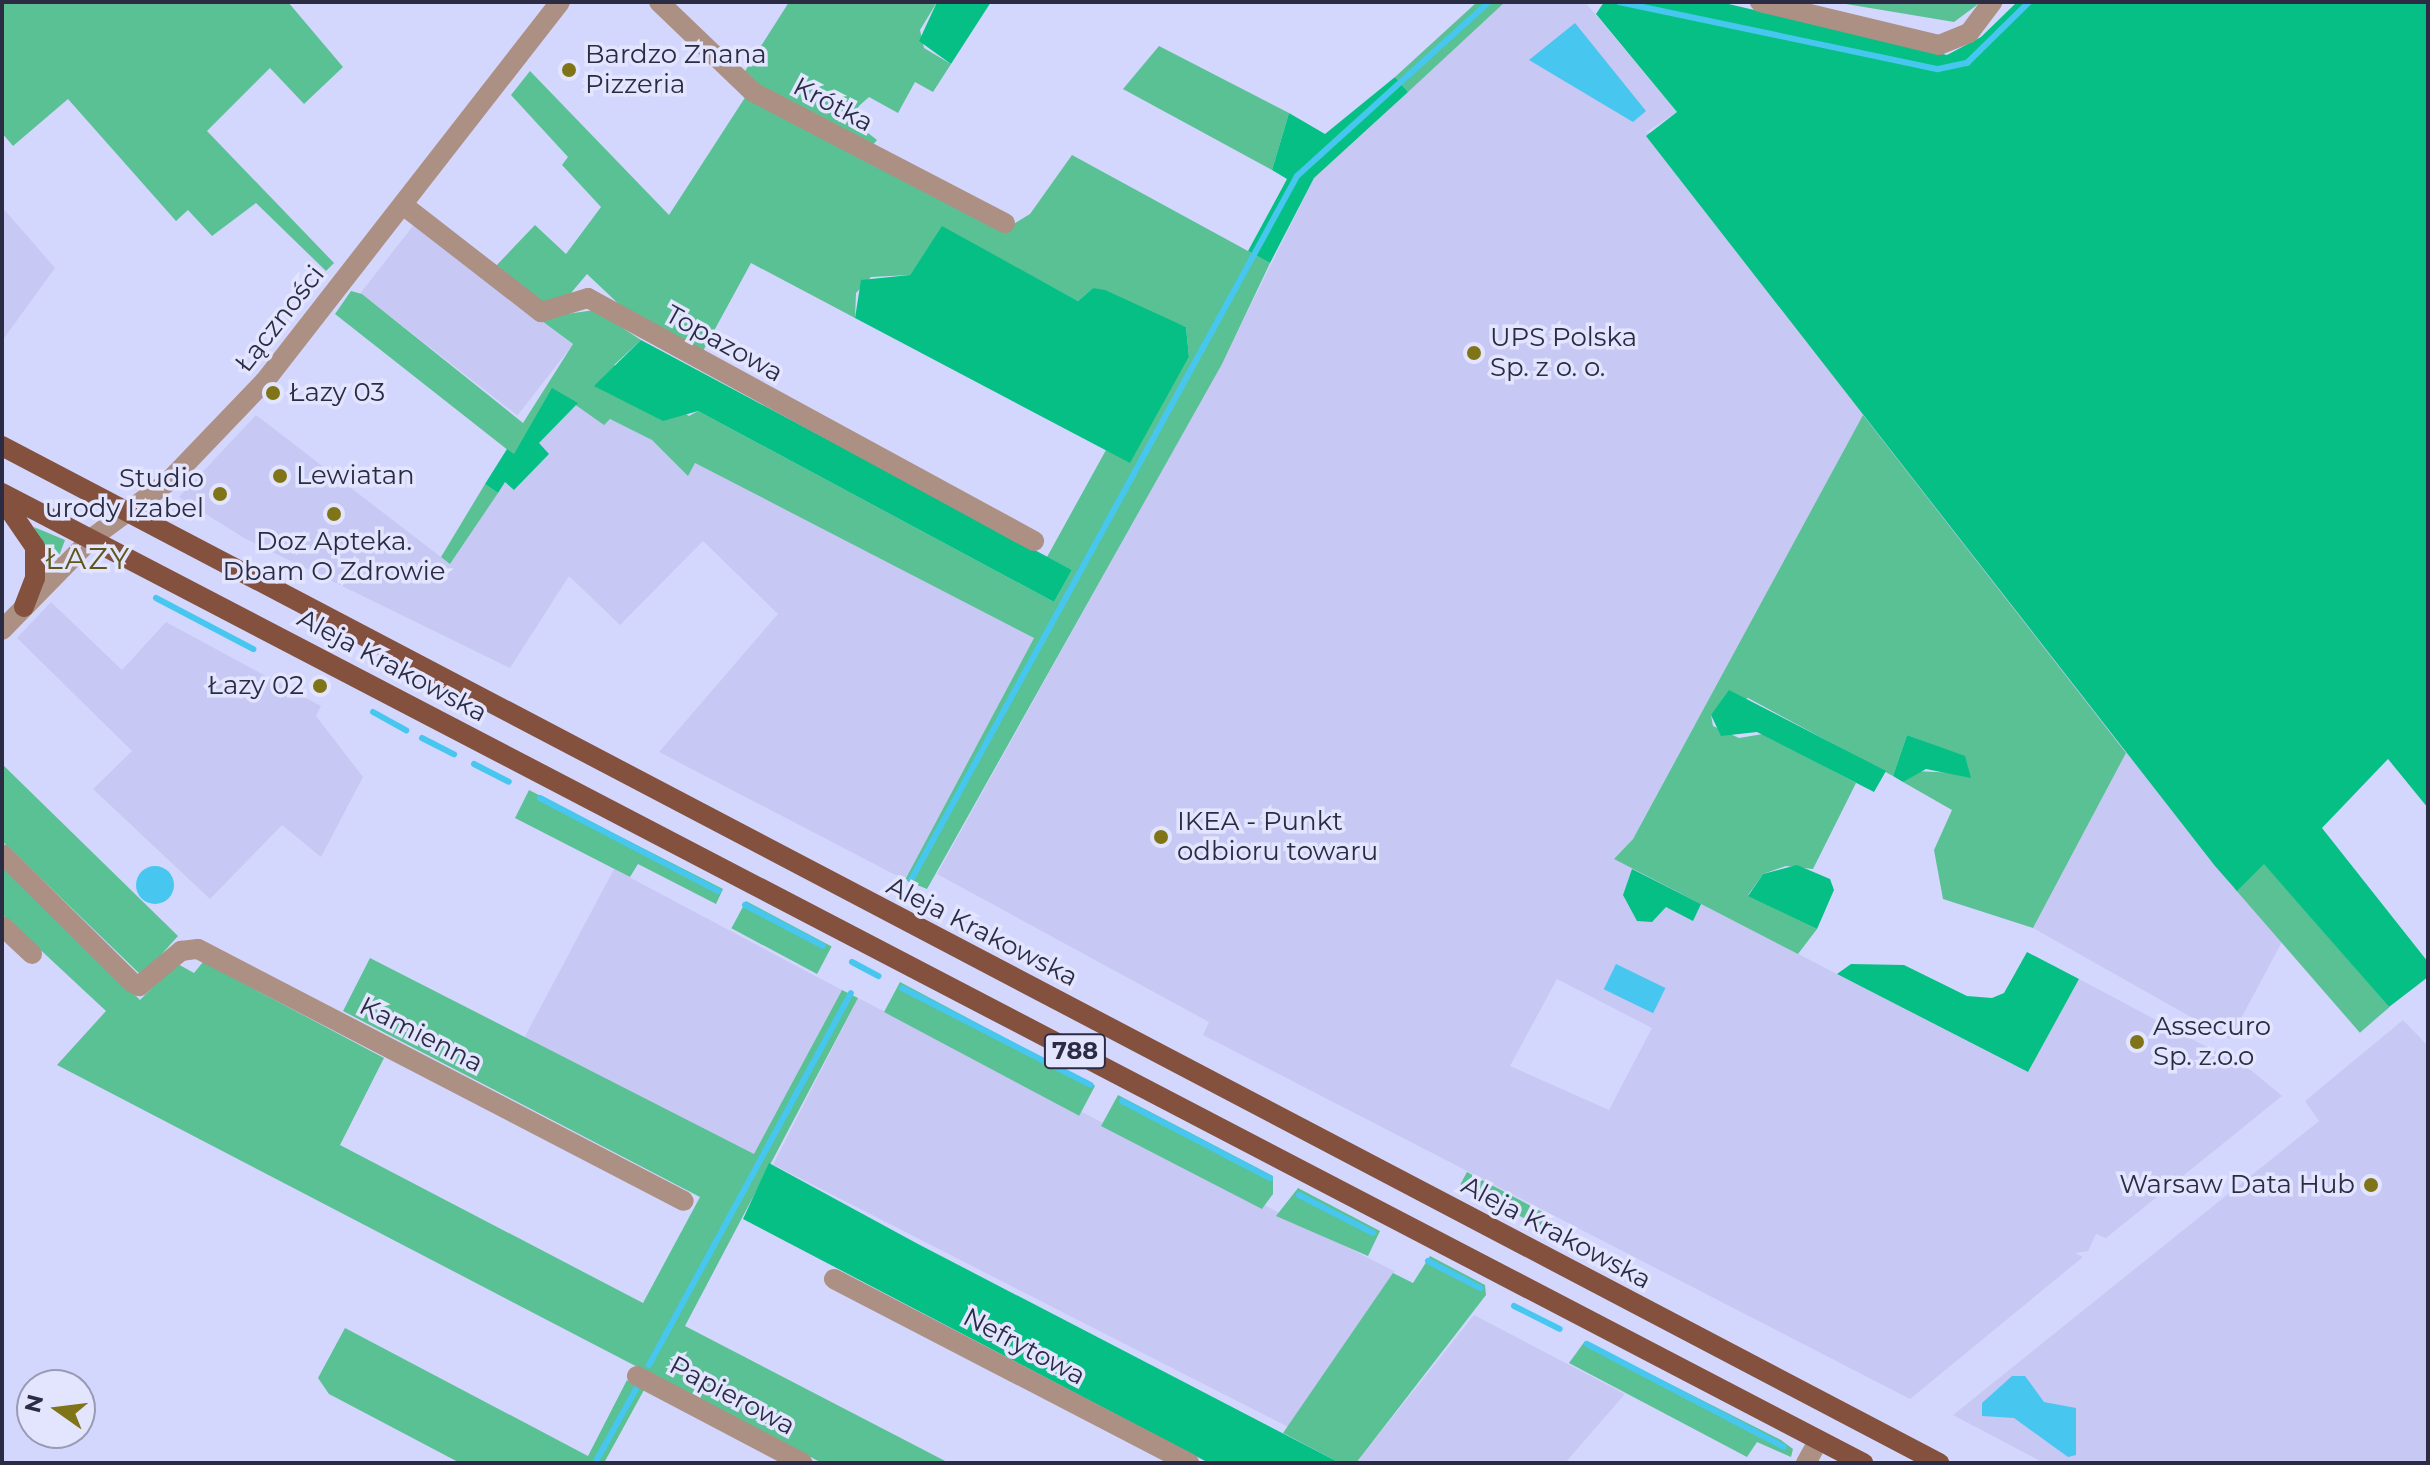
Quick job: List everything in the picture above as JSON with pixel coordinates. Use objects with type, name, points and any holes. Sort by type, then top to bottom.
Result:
[{"type":"main road","name":"Aleja Krakowska","points":[[2,446],[1939,1463]]},
{"type":"main road","name":"Aleja Krakowska","points":[[2,493],[1863,1463]]},
{"type":"main road","points":[[2,499],[35,547],[35,578],[24,607]]},
{"type":"street","name":"Łączności","points":[[2,630],[92,538],[132,515],[265,381],[560,2]]},
{"type":"street","name":"Krótka","points":[[659,2],[753,92],[1005,223]]},
{"type":"street","points":[[1760,2],[1939,45],[1969,33],[1992,2]]},
{"type":"street","name":"Topazowa","points":[[403,205],[541,312],[588,298],[1034,541]]},
{"type":"street","name":"Kamienna","points":[[2,854],[139,986],[181,951],[198,949],[684,1201]]},
{"type":"street","points":[[2,926],[32,954]]},
{"type":"street","name":"Nefrytowa","points":[[834,1279],[1189,1463]]},
{"type":"street","name":"Papierowa","points":[[637,1376],[803,1463]]},
{"type":"street","points":[[1806,1463],[1819,1440]]},
{"type":"shaded area","points":[[1505,2],[1585,2],[1677,112],[1645,133],[2428,2],[2238,891],[2283,940],[2230,1039],[2033,928],[2126,753],[1863,415],[1633,839],[1614,859],[2027,1072],[2079,979],[2252,1071],[2282,1096],[2106,1238],[2096,1234],[2088,1251],[2075,1253],[2083,1257],[1910,1399],[1203,1035],[1209,1022],[937,874],[1222,363],[1314,178]],"holes":[[[1557,979],[1652,1028],[1609,1110],[1510,1066]]]},
{"type":"shaded area","points":[[1575,23],[1646,111],[1633,122],[1529,60]]},
{"type":"shaded area","points":[[2,207],[55,268],[2,341]]},
{"type":"shaded area","points":[[416,222],[573,345],[517,415],[361,293]]},
{"type":"shaded area","points":[[578,403],[604,424],[610,419],[652,440],[688,475],[695,463],[1034,638],[905,880],[659,752],[778,614],[703,541],[620,625],[569,576],[510,668],[244,538],[179,497],[256,415],[450,564],[505,482],[514,490],[549,454],[538,443]]},
{"type":"shaded area","points":[[51,602],[122,670],[166,622],[321,706],[316,716],[363,777],[321,857],[282,825],[210,899],[93,789],[132,751],[17,638]]},
{"type":"shaded area","points":[[155,866],[168,872],[174,885],[168,898],[155,904],[142,898],[136,885],[142,872]]},
{"type":"shaded area","points":[[614,869],[842,990],[752,1159],[524,1038]]},
{"type":"shaded area","points":[[1616,964],[1665,988],[1653,1013],[1604,989]]},
{"type":"shaded area","points":[[858,998],[1394,1271],[1309,1438],[773,1165]]},
{"type":"shaded area","points":[[2403,1020],[2428,1046],[2428,1463],[2044,1463],[1953,1415],[2319,1121],[2305,1101]]},
{"type":"shaded area","points":[[1474,1315],[1625,1394],[1565,1463],[1356,1463]]},
{"type":"shaded area","points":[[2012,1376],[2025,1376],[2044,1402],[2076,1408],[2076,1455],[2068,1457],[2014,1418],[1982,1416],[1982,1403]]},
{"type":"green space","points":[[2,2],[288,2],[343,67],[304,104],[270,68],[207,131],[334,263],[326,271],[256,203],[212,236],[188,210],[176,221],[68,99],[13,146],[2,133]]},
{"type":"green space","points":[[789,2],[937,2],[920,30],[924,48],[951,64],[933,92],[915,82],[898,113],[869,97],[860,105],[849,118],[877,140],[872,146],[742,76]]},
{"type":"green space","points":[[937,2],[991,2],[951,64],[919,41]]},
{"type":"green space","points":[[1477,2],[1505,2],[1408,92],[1395,77]]},
{"type":"green space","points":[[1604,2],[1720,2],[1947,55],[1981,37],[2017,2],[2428,2],[2428,808],[2388,759],[2322,828],[2428,962],[2428,977],[2389,1007],[2264,864],[2237,891],[2215,866],[1646,136],[1677,112],[1596,14]]},
{"type":"green space","points":[[1834,2],[1981,2],[1954,22]]},
{"type":"green space","points":[[1159,46],[1289,113],[1272,170],[1123,89]]},
{"type":"green space","points":[[530,71],[669,215],[746,96],[1002,231],[1030,214],[1072,155],[1270,263],[1222,364],[927,889],[905,880],[1034,638],[695,463],[688,476],[652,440],[610,419],[604,425],[553,389],[514,455],[335,314],[351,291],[362,294],[523,423],[573,344],[538,318],[595,310],[641,340],[614,365],[689,416],[698,411],[1054,602],[1072,570],[1047,557],[1106,450],[1130,462],[1189,357],[1186,327],[1093,288],[1078,301],[942,227],[910,275],[871,277],[856,293],[855,318],[751,263],[703,351],[625,310],[587,274],[565,300],[543,303],[495,267],[535,225],[566,254],[601,207],[562,165],[568,157],[511,95]]},
{"type":"green space","points":[[1395,77],[1408,92],[1314,178],[1270,263],[1248,251],[1287,179],[1272,170],[1289,113],[1325,134]]},
{"type":"green space","points":[[942,226],[1078,301],[1093,288],[1105,290],[1186,327],[1189,357],[1130,463],[855,318],[861,280],[910,275]]},
{"type":"green space","points":[[641,340],[1072,570],[1054,602],[698,411],[663,421],[594,386]]},
{"type":"green space","points":[[552,388],[578,403],[539,443],[549,454],[514,490],[505,482],[498,493],[485,484],[507,449],[514,454]]},
{"type":"green space","points":[[1863,415],[2126,753],[2033,928],[1943,899],[1934,850],[1952,810],[1903,782],[1915,771],[1958,773],[1944,749],[1907,735],[1893,776],[1748,698],[1711,715],[1713,726],[1739,738],[1763,734],[1856,783],[1813,869],[1786,866],[1763,874],[1748,895],[1817,929],[1798,954],[1614,859],[1633,839]]},
{"type":"green space","points":[[485,484],[498,493],[450,564],[441,557]]},
{"type":"green space","points":[[34,527],[65,540],[58,559],[42,547]]},
{"type":"green space","points":[[1729,690],[1886,771],[1874,792],[1757,732],[1721,736],[1711,715]]},
{"type":"green space","points":[[1907,735],[1965,756],[1971,778],[1926,769],[1903,782],[1893,776]]},
{"type":"green space","points":[[2,764],[178,936],[142,976],[2,841]]},
{"type":"green space","points":[[529,790],[723,889],[716,904],[638,864],[630,877],[515,818]]},
{"type":"green space","points":[[2,860],[140,1000],[176,963],[194,973],[203,962],[384,1058],[340,1145],[643,1303],[700,1197],[343,1011],[370,958],[754,1154],[842,990],[858,998],[685,1326],[949,1463],[822,1463],[57,1065],[106,1011],[2,914]]},
{"type":"green space","points":[[2264,863],[2389,1007],[2360,1033],[2235,889]]},
{"type":"green space","points":[[1797,865],[1830,879],[1834,890],[1817,929],[1748,896],[1763,874]]},
{"type":"green space","points":[[1632,869],[1701,904],[1693,921],[1666,907],[1652,922],[1637,921],[1623,895]]},
{"type":"green space","points":[[746,901],[832,947],[817,974],[731,928]]},
{"type":"green space","points":[[2027,952],[2079,979],[2028,1072],[1837,974],[1851,964],[1904,965],[1967,996],[1992,998],[2004,993]]},
{"type":"green space","points":[[900,982],[1095,1086],[1079,1116],[884,1012]]},
{"type":"green space","points":[[1118,1095],[1273,1176],[1273,1194],[1262,1209],[1101,1126]]},
{"type":"green space","points":[[769,1163],[918,1244],[1340,1463],[1209,1463],[743,1219]]},
{"type":"green space","points":[[1467,1172],[1551,1217],[1544,1229],[1460,1184]]},
{"type":"green space","points":[[1298,1188],[1380,1231],[1368,1256],[1276,1216]]},
{"type":"green space","points":[[1430,1256],[1485,1285],[1486,1295],[1356,1463],[1340,1463],[1283,1433],[1393,1273],[1413,1283]]},
{"type":"green space","points":[[345,1328],[588,1456],[627,1380],[644,1390],[604,1463],[460,1463],[329,1394],[318,1378]]},
{"type":"green space","points":[[1585,1341],[1781,1440],[1793,1449],[1791,1457],[1757,1442],[1747,1457],[1569,1363]]},
{"type":"waterway","points":[[911,880],[1297,176],[1489,2]]},
{"type":"waterway","points":[[1619,2],[1938,69],[1967,63],[2029,2]]},
{"type":"waterway","points":[[156,598],[253,649]]},
{"type":"waterway","points":[[373,712],[406,730]]},
{"type":"waterway","points":[[422,738],[454,754]]},
{"type":"waterway","points":[[474,764],[509,782]]},
{"type":"waterway","points":[[540,798],[718,891]]},
{"type":"waterway","points":[[745,905],[823,946]]},
{"type":"waterway","points":[[852,962],[878,976]]},
{"type":"waterway","points":[[902,988],[1091,1085]]},
{"type":"waterway","points":[[649,1365],[851,993]]},
{"type":"waterway","points":[[1122,1101],[1270,1178]]},
{"type":"waterway","points":[[1299,1195],[1373,1233]]},
{"type":"waterway","points":[[1428,1261],[1480,1288]]},
{"type":"waterway","points":[[1514,1306],[1560,1329]]},
{"type":"waterway","points":[[1587,1344],[1784,1447]]},
{"type":"waterway","points":[[595,1463],[636,1389]]},
{"type":"place","name":"Bardzo Znana Pizzeria","points":[[569,70]]},
{"type":"place","name":"UPS Polska Sp. z o. o.","points":[[1474,353]]},
{"type":"place","name":"Łazy 03","points":[[273,393]]},
{"type":"place","name":"Lewiatan","points":[[280,476]]},
{"type":"place","name":"Studio urody Izabel","points":[[220,494]]},
{"type":"place","name":"Doz Apteka. Dbam O Zdrowie","points":[[334,514]]},
{"type":"place","name":"Łazy 02","points":[[320,686]]},
{"type":"place","name":"IKEA - Punkt odbioru towaru","points":[[1161,837]]},
{"type":"place","name":"Assecuro Sp. z.o.o","points":[[2137,1042]]},
{"type":"place","name":"Warsaw Data Hub","points":[[2371,1185]]},
{"type":"district","name":"ŁAZY","points":[[88,559]]}]
